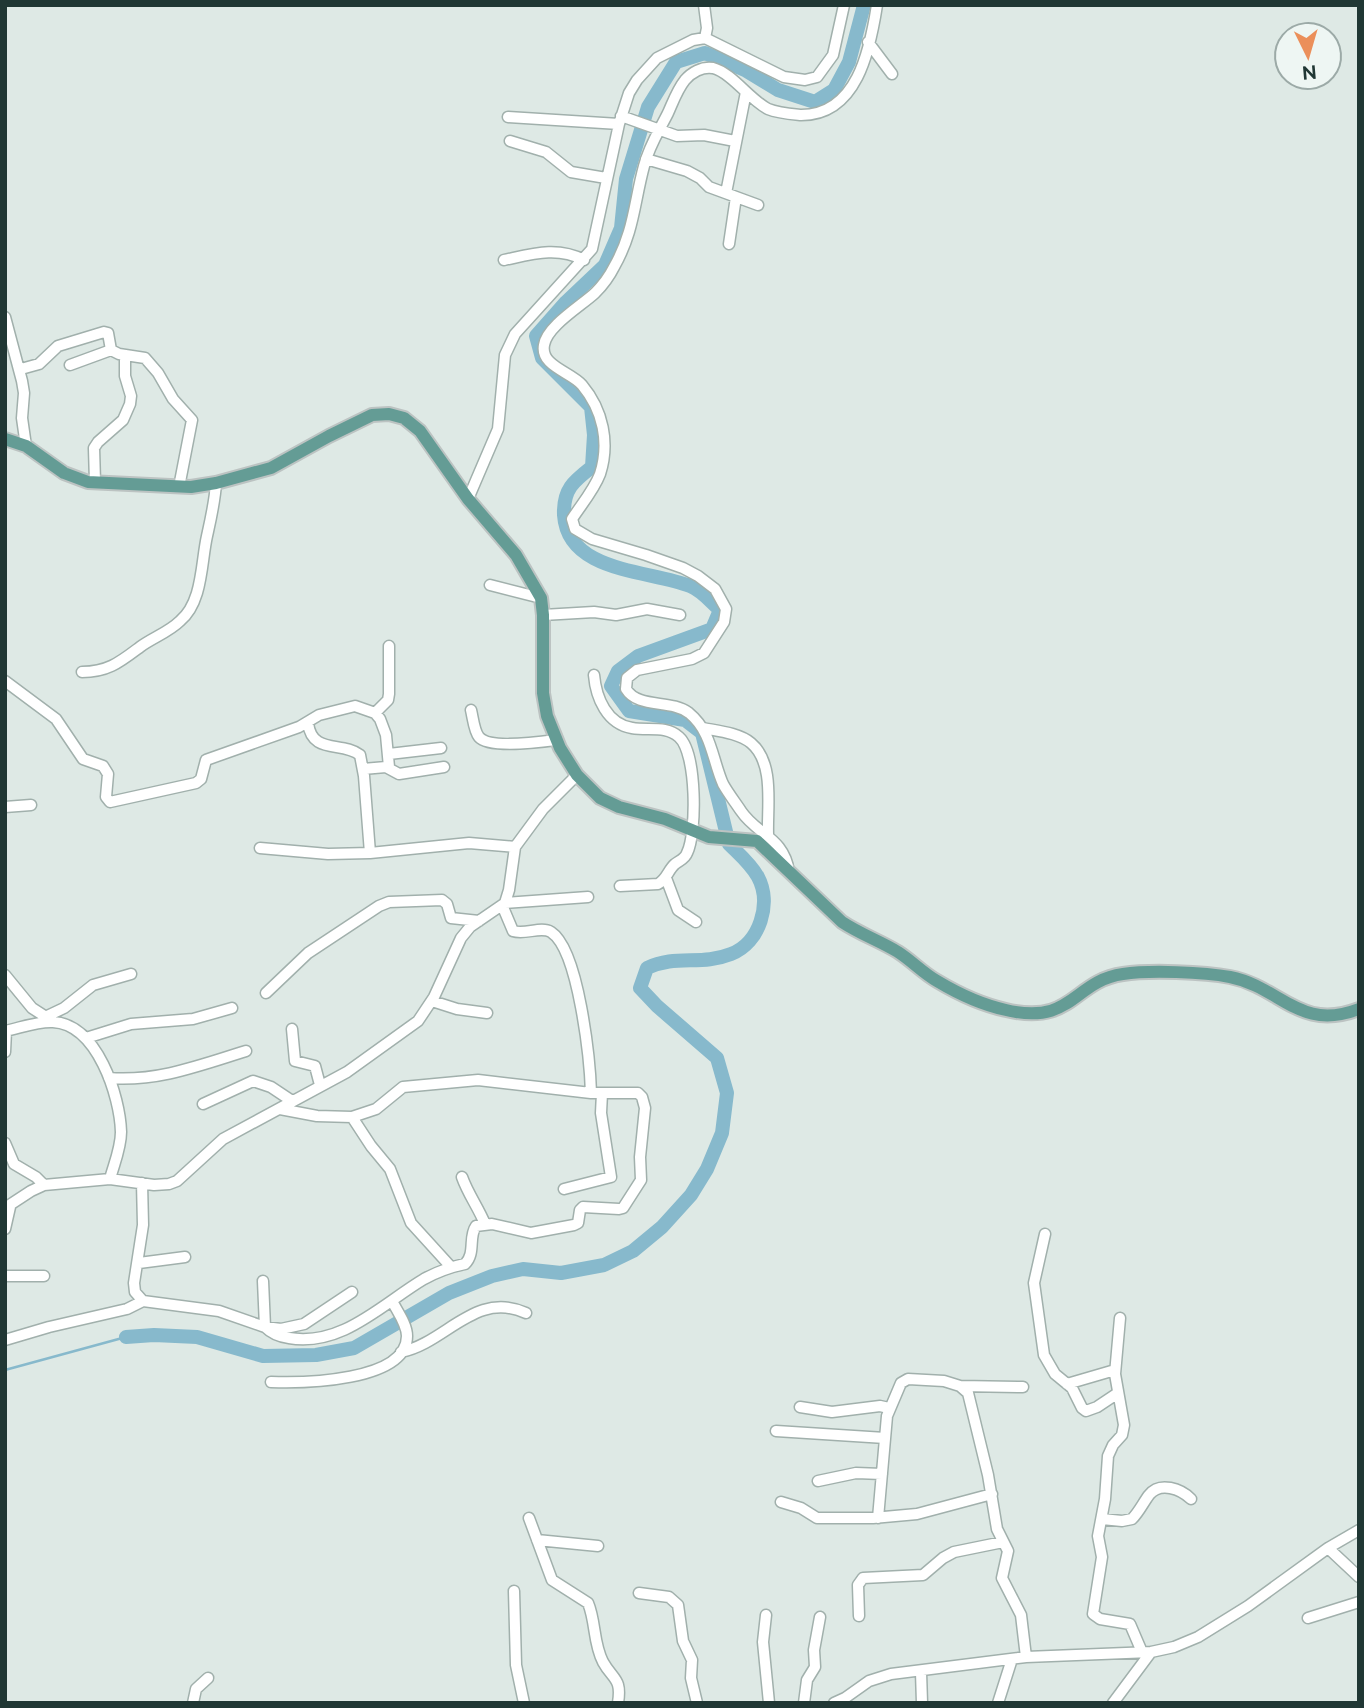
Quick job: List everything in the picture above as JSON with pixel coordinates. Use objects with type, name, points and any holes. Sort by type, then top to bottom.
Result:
[{"type":"main road","points":[[5,439],[26,446],[75,479],[179,487],[216,483],[271,468],[364,419],[389,414],[404,418],[420,431],[468,499],[516,555],[541,598],[543,693],[547,716],[556,740],[578,775],[600,798],[610,804],[665,819],[709,837],[757,841],[855,931],[900,953],[937,982],[1003,1010],[1028,1014],[1049,1012],[1061,1008],[1110,977],[1151,972],[1231,977],[1314,1015],[1339,1015],[1359,1009]]},
{"type":"street","points":[[704,5],[707,28],[705,38]]},
{"type":"street","points":[[468,499],[498,429],[508,344],[592,248],[606,178],[624,120],[629,93],[637,80],[657,58],[693,40],[705,38],[784,77],[804,80],[817,76],[827,66],[832,55],[844,5]]},
{"type":"street","points":[[789,872],[785,856],[768,834],[743,815],[724,786],[713,749],[703,728],[680,707],[633,697],[626,689],[625,683],[637,670],[692,659],[704,653],[724,622],[726,609],[715,590],[683,568],[592,540],[575,529],[572,519],[599,476],[605,438],[603,423],[582,384],[551,364],[544,353],[544,345],[555,326],[597,291],[616,263],[633,222],[655,128],[684,81],[696,71],[712,68],[768,109],[809,115],[827,110],[847,95],[859,75],[877,5]]},
{"type":"street","points":[[868,41],[892,74]]},
{"type":"street","points":[[729,244],[735,141],[746,92]]},
{"type":"street","points":[[508,117],[624,120],[682,137],[704,135],[735,141]]},
{"type":"street","points":[[510,141],[546,152],[571,172],[606,178]]},
{"type":"street","points":[[646,159],[687,171],[700,178],[705,185],[758,205]]},
{"type":"street","points":[[504,260],[556,251],[567,252],[584,260]]},
{"type":"street","points":[[5,317],[24,393],[22,418],[26,446]]},
{"type":"street","points":[[20,369],[39,363],[58,346],[104,332],[108,333],[111,350]]},
{"type":"street","points":[[70,365],[111,350],[125,356],[141,356],[151,363],[173,399],[192,420],[179,487]]},
{"type":"street","points":[[95,482],[94,448],[97,442],[123,420],[130,404],[125,356]]},
{"type":"street","points":[[82,672],[100,671],[118,665],[180,622],[188,612],[198,585],[214,507],[216,483]]},
{"type":"street","points":[[490,585],[541,598]]},
{"type":"street","points":[[543,615],[594,612],[616,615],[647,609],[680,615]]},
{"type":"street","points":[[375,713],[388,700],[389,646]]},
{"type":"street","points":[[594,675],[599,701],[612,718],[632,728],[651,728],[672,733],[684,744],[691,769],[693,831],[687,854],[671,869],[666,878],[653,885],[620,886]]},
{"type":"street","points":[[5,681],[56,719],[83,759],[103,766],[108,774],[106,797],[110,802],[196,782],[201,779],[206,760],[308,723],[319,715],[355,706],[375,713],[384,726],[389,767],[394,773],[444,767]]},
{"type":"street","points":[[471,710],[478,735],[484,740],[520,744],[556,740]]},
{"type":"street","points":[[308,723],[310,734],[315,740],[358,753],[363,769],[370,853]]},
{"type":"street","points":[[703,728],[738,736],[755,747],[769,779],[768,834]]},
{"type":"street","points":[[388,754],[441,748]]},
{"type":"street","points":[[363,769],[389,767]]},
{"type":"street","points":[[564,1189],[611,1177],[577,989],[558,939],[546,931],[513,931],[503,904],[509,890],[515,847],[543,809],[578,775]]},
{"type":"street","points":[[5,807],[31,805]]},
{"type":"street","points":[[260,848],[320,853],[370,853],[469,843],[515,847]]},
{"type":"street","points":[[666,878],[678,910],[696,922]]},
{"type":"street","points":[[5,1229],[8,1207],[44,1185],[110,1179],[160,1185],[177,1181],[223,1139],[347,1072],[407,1031],[432,1001],[461,938],[503,904],[588,897]]},
{"type":"street","points":[[266,993],[318,945],[383,904],[442,900],[447,904],[451,918],[479,921]]},
{"type":"street","points":[[5,1052],[6,1031],[49,1019],[93,985],[131,974]]},
{"type":"street","points":[[5,975],[32,1008],[86,1038],[99,1057],[119,1111],[121,1133],[110,1179]]},
{"type":"street","points":[[432,1001],[457,1009],[487,1013]]},
{"type":"street","points":[[86,1038],[131,1024],[193,1019],[232,1008]]},
{"type":"street","points":[[292,1029],[295,1061],[315,1066],[320,1086]]},
{"type":"street","points":[[109,1078],[134,1080],[157,1077],[246,1051]]},
{"type":"street","points":[[265,1327],[281,1337],[302,1340],[318,1339],[346,1330],[426,1278],[468,1262],[474,1228],[485,1223],[526,1233],[541,1233],[577,1224],[583,1207],[623,1208],[641,1180],[640,1157],[645,1108],[638,1093],[597,1093],[478,1080],[400,1088],[376,1109],[352,1117],[317,1116],[280,1109]]},
{"type":"street","points":[[203,1104],[253,1081],[271,1087],[292,1101]]},
{"type":"street","points":[[352,1117],[390,1169],[411,1223],[451,1267]]},
{"type":"street","points":[[5,1143],[14,1164],[44,1185]]},
{"type":"street","points":[[462,1177],[468,1195],[477,1205],[485,1223]]},
{"type":"street","points":[[142,1183],[143,1225],[135,1293],[143,1301]]},
{"type":"street","points":[[1045,1234],[1034,1283],[1046,1361],[1055,1374],[1076,1393],[1086,1411],[1118,1393]]},
{"type":"street","points":[[139,1263],[185,1257]]},
{"type":"street","points":[[5,1276],[44,1276]]},
{"type":"street","points":[[263,1281],[265,1327]]},
{"type":"street","points":[[5,1340],[127,1309],[143,1301],[219,1311],[265,1327],[281,1329],[304,1324],[352,1292]]},
{"type":"street","points":[[392,1301],[407,1338],[401,1352]]},
{"type":"street","points":[[271,1382],[303,1382],[354,1376],[387,1364],[401,1352],[420,1347],[476,1312],[500,1308],[517,1309],[526,1313]]},
{"type":"street","points":[[1120,1318],[1115,1370],[1124,1430],[1108,1457],[1105,1499],[1098,1536],[1102,1557],[1093,1614],[1100,1619],[1130,1623],[1147,1652]]},
{"type":"street","points":[[1067,1384],[1115,1370]]},
{"type":"street","points":[[878,1518],[889,1408],[904,1380],[944,1381],[959,1386],[970,1398],[998,1529],[1007,1549],[1008,1557],[1002,1578],[1021,1615],[1026,1657]]},
{"type":"street","points":[[959,1386],[1023,1387]]},
{"type":"street","points":[[800,1407],[832,1412],[880,1406],[889,1408]]},
{"type":"street","points":[[776,1431],[885,1438]]},
{"type":"street","points":[[818,1481],[863,1472],[882,1475]]},
{"type":"street","points":[[1102,1519],[1132,1519],[1150,1494],[1158,1489],[1179,1490],[1191,1499]]},
{"type":"street","points":[[781,1502],[801,1508],[817,1518],[878,1518],[917,1514],[992,1493]]},
{"type":"street","points":[[529,1518],[552,1580],[587,1602],[595,1641],[603,1662],[618,1683],[618,1703]]},
{"type":"street","points":[[834,1703],[880,1676],[1026,1657],[1147,1652],[1174,1647],[1198,1637],[1248,1606],[1328,1548],[1359,1530]]},
{"type":"street","points":[[537,1540],[598,1546]]},
{"type":"street","points":[[859,1616],[858,1586],[863,1578],[923,1574],[954,1552],[1003,1542]]},
{"type":"street","points":[[1328,1548],[1359,1577]]},
{"type":"street","points":[[514,1591],[516,1665],[524,1703]]},
{"type":"street","points":[[639,1593],[670,1597],[678,1605],[683,1641],[692,1660],[691,1678],[697,1703]]},
{"type":"street","points":[[1308,1618],[1359,1602]]},
{"type":"street","points":[[766,1615],[763,1642],[769,1703]]},
{"type":"street","points":[[804,1703],[807,1680],[815,1667],[814,1650],[820,1617]]},
{"type":"street","points":[[1113,1703],[1147,1652]]},
{"type":"street","points":[[998,1703],[1012,1659]]},
{"type":"street","points":[[921,1672],[922,1703]]},
{"type":"street","points":[[193,1703],[196,1689],[208,1678]]},
{"type":"waterway","points":[[126,1337],[197,1337],[263,1356],[316,1355],[354,1348],[449,1293],[492,1276],[523,1269],[561,1273],[604,1265],[633,1251],[662,1227],[691,1195],[707,1169],[722,1133],[727,1093],[717,1058],[640,988],[647,968],[668,962],[720,957],[741,949],[756,932],[761,921],[764,898],[762,887],[752,868],[729,844],[702,733],[685,720],[629,711],[611,686],[618,671],[638,656],[712,629],[720,610],[690,586],[633,572],[595,559],[580,548],[569,534],[564,515],[565,498],[575,481],[592,467],[594,435],[591,407],[542,358],[536,336],[566,302],[605,265],[621,228],[626,179],[648,107],[676,62],[705,53],[745,70],[778,90],[815,102],[834,90],[849,62],[864,5]]},
{"type":"waterway","points":[[5,1370],[126,1337]]}]
